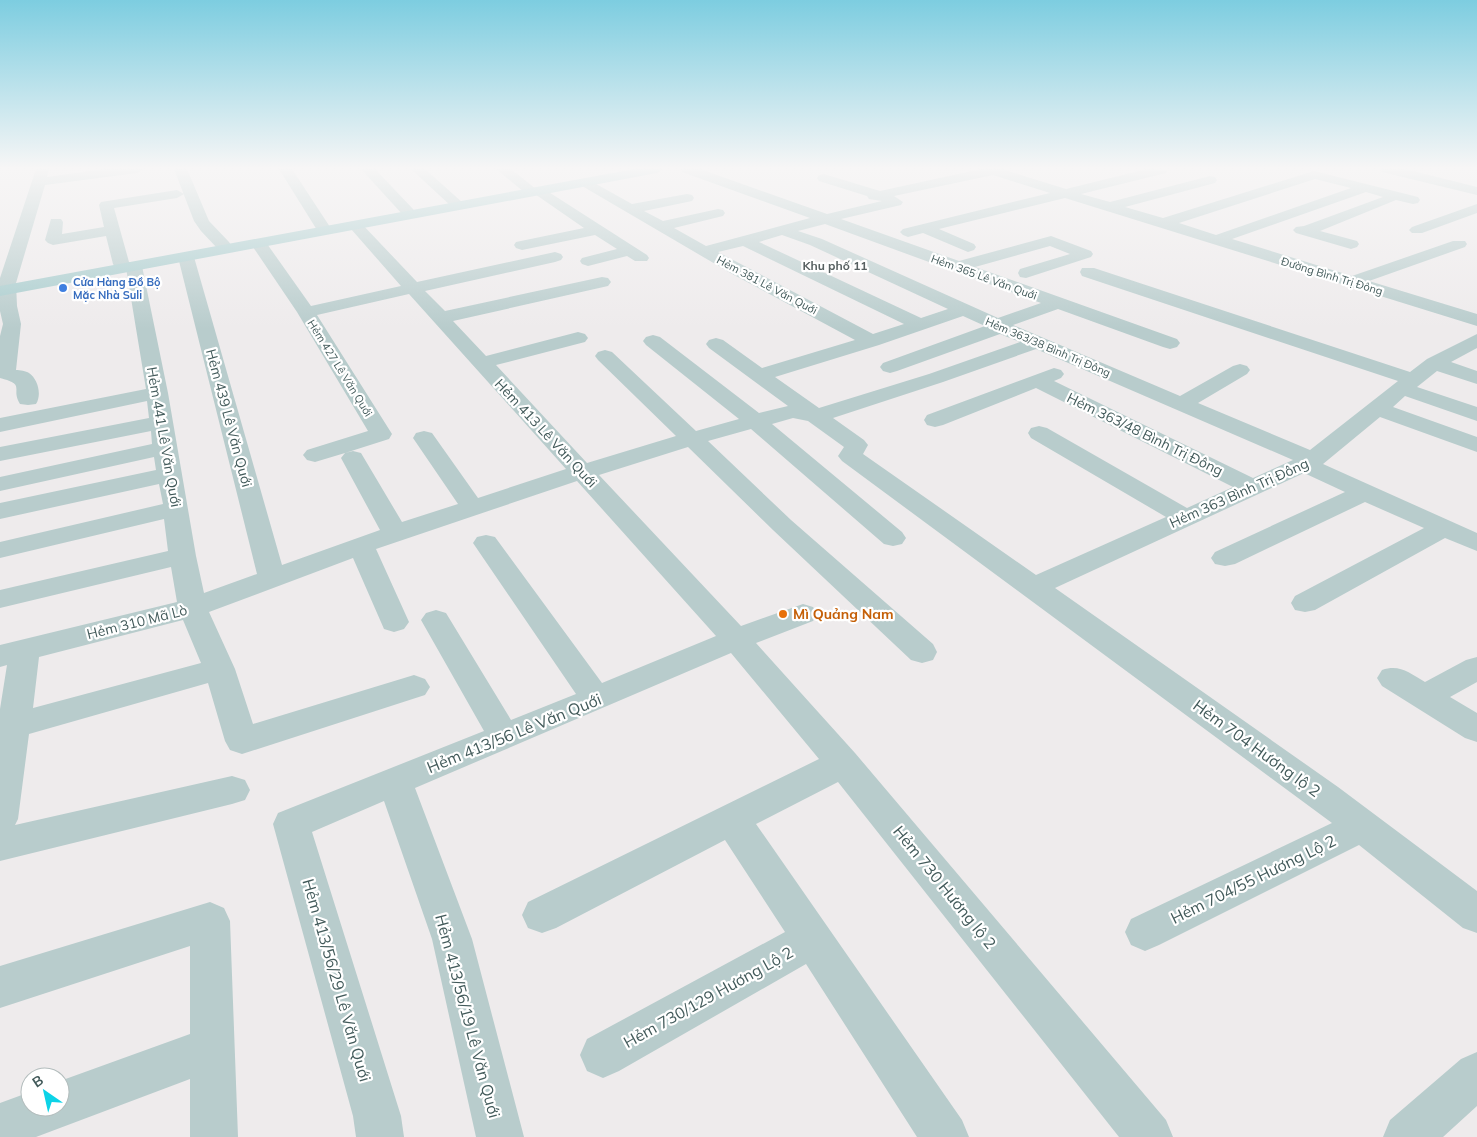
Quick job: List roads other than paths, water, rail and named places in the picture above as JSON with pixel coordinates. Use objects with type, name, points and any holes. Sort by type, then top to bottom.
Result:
[{"type":"main road","points":[[4,287],[350,222]]},
{"type":"main road","points":[[127,265],[186,257],[225,247],[259,244],[375,222]]},
{"type":"street","points":[[25,222],[4,287],[12,324],[8,344],[6,373],[20,377],[28,384],[28,399]]},
{"type":"street","points":[[56,222],[53,240],[112,230]]},
{"type":"street","name":"Hẻm 441 Lê Văn Quới","points":[[110,222],[127,265],[157,393],[182,556],[193,608],[219,669],[242,741],[414,687]]},
{"type":"street","points":[[203,222],[206,228],[225,247]]},
{"type":"street","points":[[319,222],[322,227]]},
{"type":"street","points":[[584,222],[635,255],[588,261]]},
{"type":"street","name":"Hẻm 381 Lê Văn Quới","points":[[654,222],[872,341]]},
{"type":"street","points":[[661,226],[678,222]]},
{"type":"street","points":[[688,242],[749,233],[784,231],[812,222]]},
{"type":"street","name":"Hẻm 365 Lê Văn Quới","points":[[831,222],[1170,343]]},
{"type":"street","points":[[908,232],[944,222]]},
{"type":"street","name":"Đường Bình Trị Đông","points":[[1156,222],[1477,320]]},
{"type":"street","points":[[1162,224],[1168,222]]},
{"type":"street","points":[[1265,222],[1351,244]]},
{"type":"street","points":[[1215,240],[1265,222]]},
{"type":"street","points":[[1305,231],[1329,222]]},
{"type":"street","points":[[1418,230],[1438,222]]},
{"type":"street","name":"Hẻm 413 Lê Văn Quới","points":[[356,226],[736,639]]},
{"type":"street","points":[[924,228],[968,247]]},
{"type":"street","points":[[510,248],[597,230]]},
{"type":"street","name":"Hẻm 363/38 Bình Trị Đông","points":[[784,231],[816,242],[999,326],[1181,404],[1477,543]]},
{"type":"street","points":[[704,251],[749,233]]},
{"type":"street","points":[[749,233],[920,325]]},
{"type":"street","points":[[957,267],[1051,241],[1084,254],[1026,273]]},
{"type":"street","name":"Hẻm 427 Lê Văn Quới","points":[[259,244],[306,312],[381,434],[315,455]]},
{"type":"street","points":[[1351,282],[1459,244]]},
{"type":"street","name":"Hẻm 439 Lê Văn Quới","points":[[186,257],[272,579]]},
{"type":"street","points":[[306,312],[555,257]]},
{"type":"street","points":[[882,273],[931,257]]},
{"type":"street","points":[[1124,269],[1420,375],[1477,414]]},
{"type":"street","points":[[1088,272],[1420,375],[1477,378]]},
{"type":"street","points":[[440,318],[602,282]]},
{"type":"street","points":[[890,367],[1057,303]]},
{"type":"street","points":[[760,375],[872,341],[963,310]]},
{"type":"street","points":[[482,363],[578,338]]},
{"type":"street","name":"Hẻm 363 Bình Trị Đông","points":[[1034,587],[1308,462],[1420,375],[1477,340]]},
{"type":"street","points":[[653,341],[755,421],[893,538]]},
{"type":"street","points":[[716,344],[818,416],[936,378],[1038,342]]},
{"type":"street","points":[[605,356],[922,652]]},
{"type":"street","points":[[935,420],[1083,362]]},
{"type":"street","points":[[1181,404],[1240,370]]},
{"type":"street","name":"Hẻm 363/48 Bình Trị Đông","points":[[1038,381],[1252,487]]},
{"type":"street","points":[[0,425],[157,393]]},
{"type":"street","points":[[1378,409],[1477,445]]},
{"type":"street","name":"Hẻm 310 Mã Lò","points":[[12,653],[193,608],[395,533],[691,438],[792,411],[818,416]]},
{"type":"street","name":"Hẻm 704 Hương lộ 2","points":[[818,416],[856,445],[850,456],[1034,587],[1362,826],[1477,915]]},
{"type":"street","points":[[0,454],[161,422]]},
{"type":"street","points":[[1039,433],[1184,518]]},
{"type":"street","points":[[424,438],[472,508]]},
{"type":"street","points":[[0,484],[164,448]]},
{"type":"street","points":[[353,458],[395,533]]},
{"type":"street","points":[[0,511],[170,474]]},
{"type":"street","points":[[1225,558],[1366,492]]},
{"type":"street","points":[[0,550],[176,509]]},
{"type":"street","points":[[1305,603],[1444,528]]},
{"type":"street","points":[[486,543],[596,699]]},
{"type":"street","points":[[362,546],[394,622]]},
{"type":"street","points":[[0,599],[182,556]]},
{"type":"street","name":"Hẻm 413/56 Lê Văn Quới","points":[[292,824],[596,699],[736,639],[803,614]]},
{"type":"street","points":[[436,620],[504,737]]},
{"type":"street","name":"Hẻm 730 Hương lộ 2","points":[[736,639],[843,763],[1150,1137]]},
{"type":"street","points":[[0,819],[14,726],[12,653]]},
{"type":"street","points":[[1424,697],[1477,668]]},
{"type":"street","points":[[14,726],[219,669]]},
{"type":"street","points":[[1393,678],[1477,729]]},
{"type":"street","points":[[542,914],[843,763]]},
{"type":"street","name":"Hẻm 413/56/19 Lê Văn Quới","points":[[395,782],[452,939],[500,1137]]},
{"type":"street","points":[[0,845],[232,790]]},
{"type":"street","points":[[731,818],[945,1137]]},
{"type":"street","name":"Hẻm 413/56/29 Lê Văn Quới","points":[[292,824],[377,1116],[380,1137]]},
{"type":"street","name":"Hẻm 704/55 Hương Lộ 2","points":[[1145,932],[1362,826]]},
{"type":"street","points":[[0,987],[210,921],[214,1137]]},
{"type":"street","name":"Hẻm 730/129 Hương Lộ 2","points":[[603,1055],[812,939]]},
{"type":"street","points":[[70,1100],[212,1048]]},
{"type":"street","points":[[1407,1137],[1477,1074]]},
{"type":"street","points":[[0,1127],[26,1117]]},
{"type":"place","name":"Cửa Hàng Đồ Bộ Mặc Nhà Suli","points":[[63,288]]},
{"type":"place","name":"Mì Quảng Nam","points":[[783,614]]},
{"type":"district","name":"Khu phố 11","points":[[835,266]]}]
